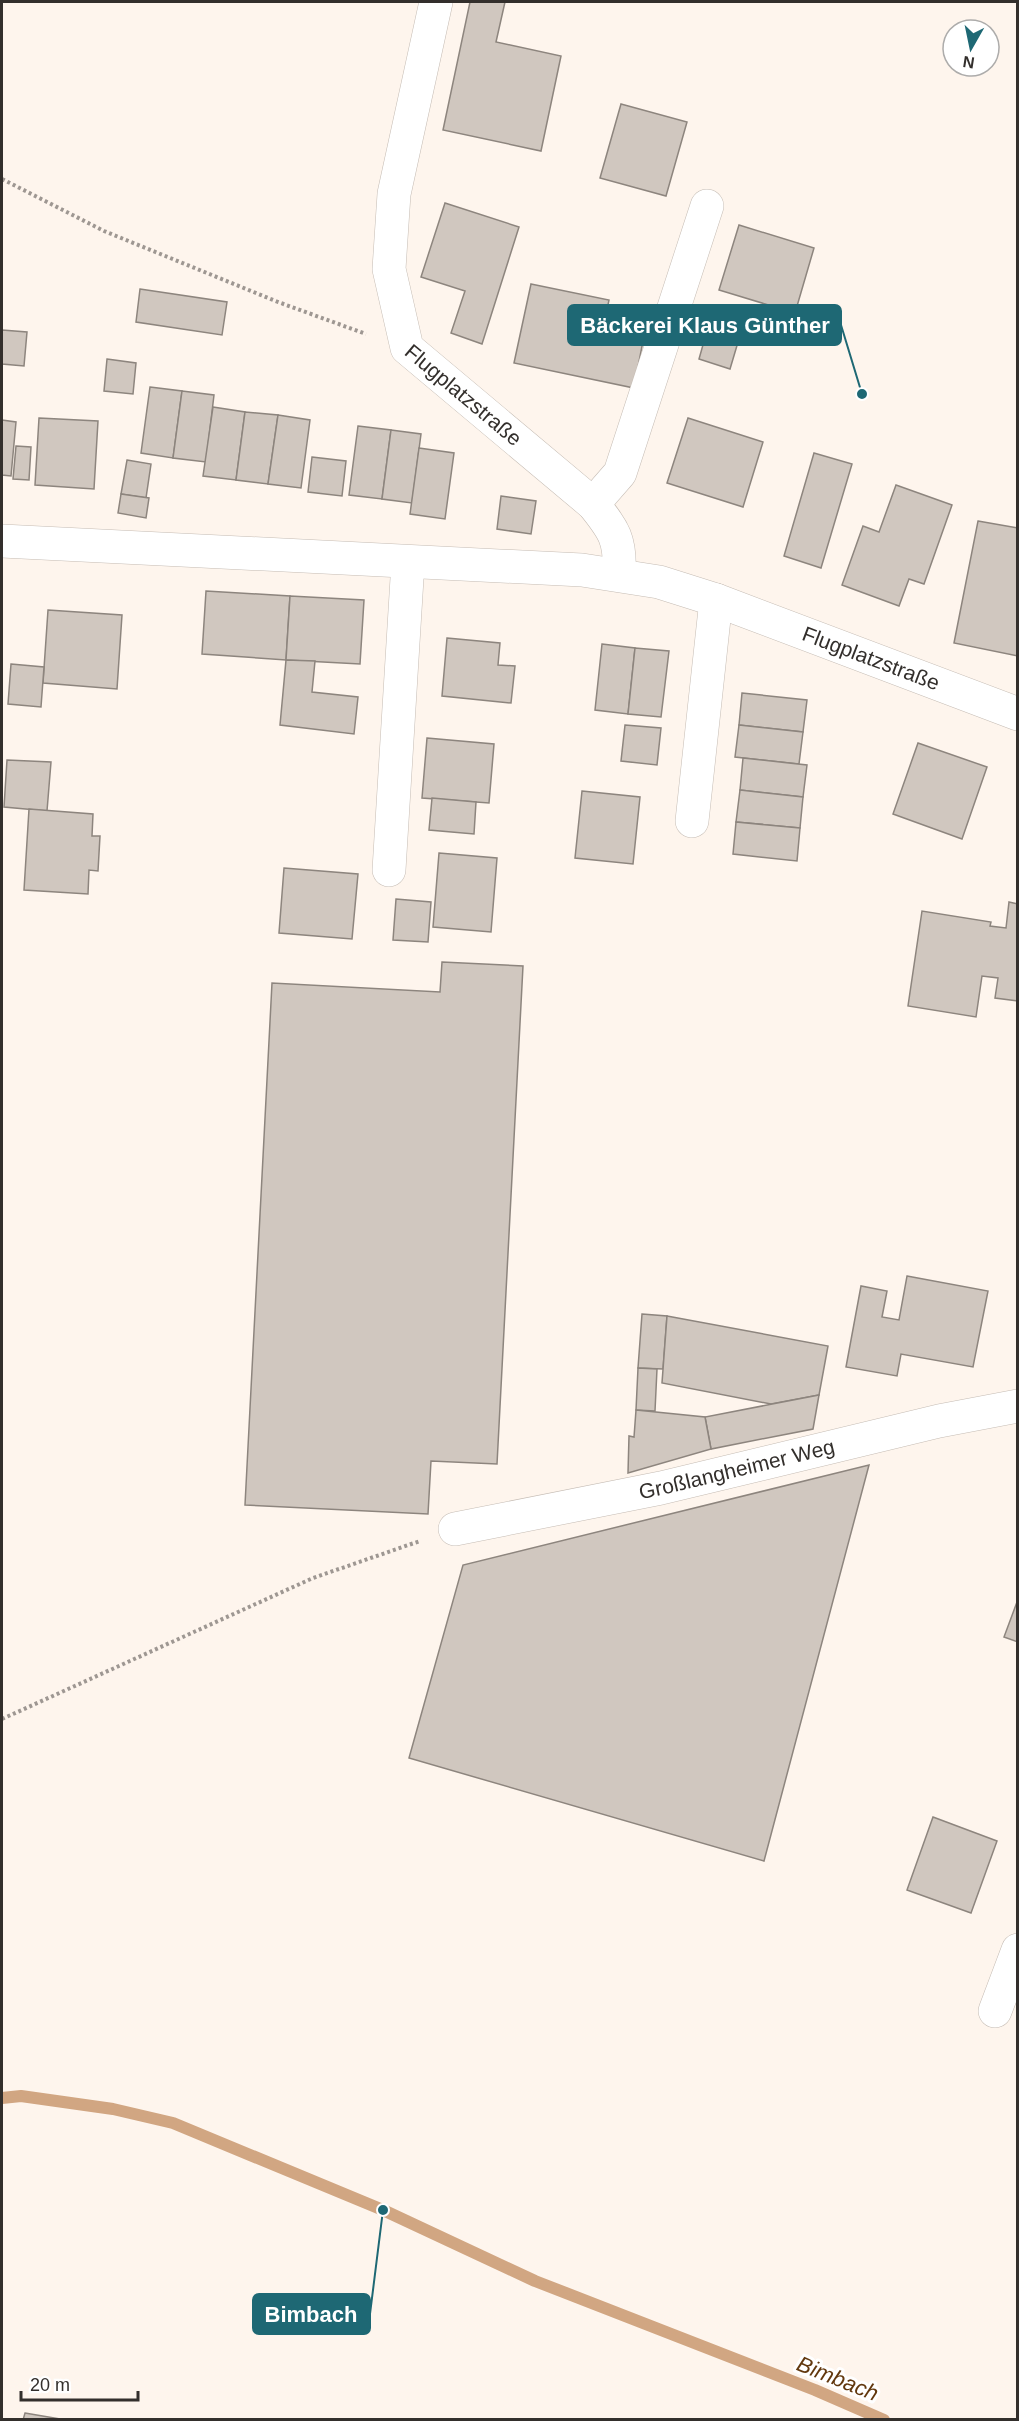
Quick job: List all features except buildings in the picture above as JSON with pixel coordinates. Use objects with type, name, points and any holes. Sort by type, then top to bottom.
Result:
[{"type":"street","name":"Flugplatzstraße","points":[[436,2],[394,194],[389,269],[407,348],[593,504],[612,527],[620,554],[619,574]]},
{"type":"street","points":[[593,504],[620,473],[707,206]]},
{"type":"street","name":"Flugplatzstraße","points":[[2,542],[582,570],[619,574],[659,582],[716,600],[1017,714]]},
{"type":"street","points":[[389,870],[408,562]]},
{"type":"street","points":[[692,821],[716,600]]},
{"type":"street","name":"Großlangheimer Weg","points":[[455,1529],[661,1488],[939,1421],[1017,1406]]},
{"type":"street","points":[[995,2011],[1017,1950]]},
{"type":"path","points":[[2,178],[104,231],[278,302],[407,348]]},
{"type":"path","points":[[2,1719],[313,1578],[455,1529]]},
{"type":"waterway","name":"Bimbach","points":[[2,2098],[21,2096],[113,2109],[173,2123],[383,2210],[535,2281],[815,2390],[884,2420]]},
{"type":"place","name":"Bäckerei Klaus Günther","points":[[862,394]]},
{"type":"place","name":"Bimbach","points":[[383,2210]]}]
